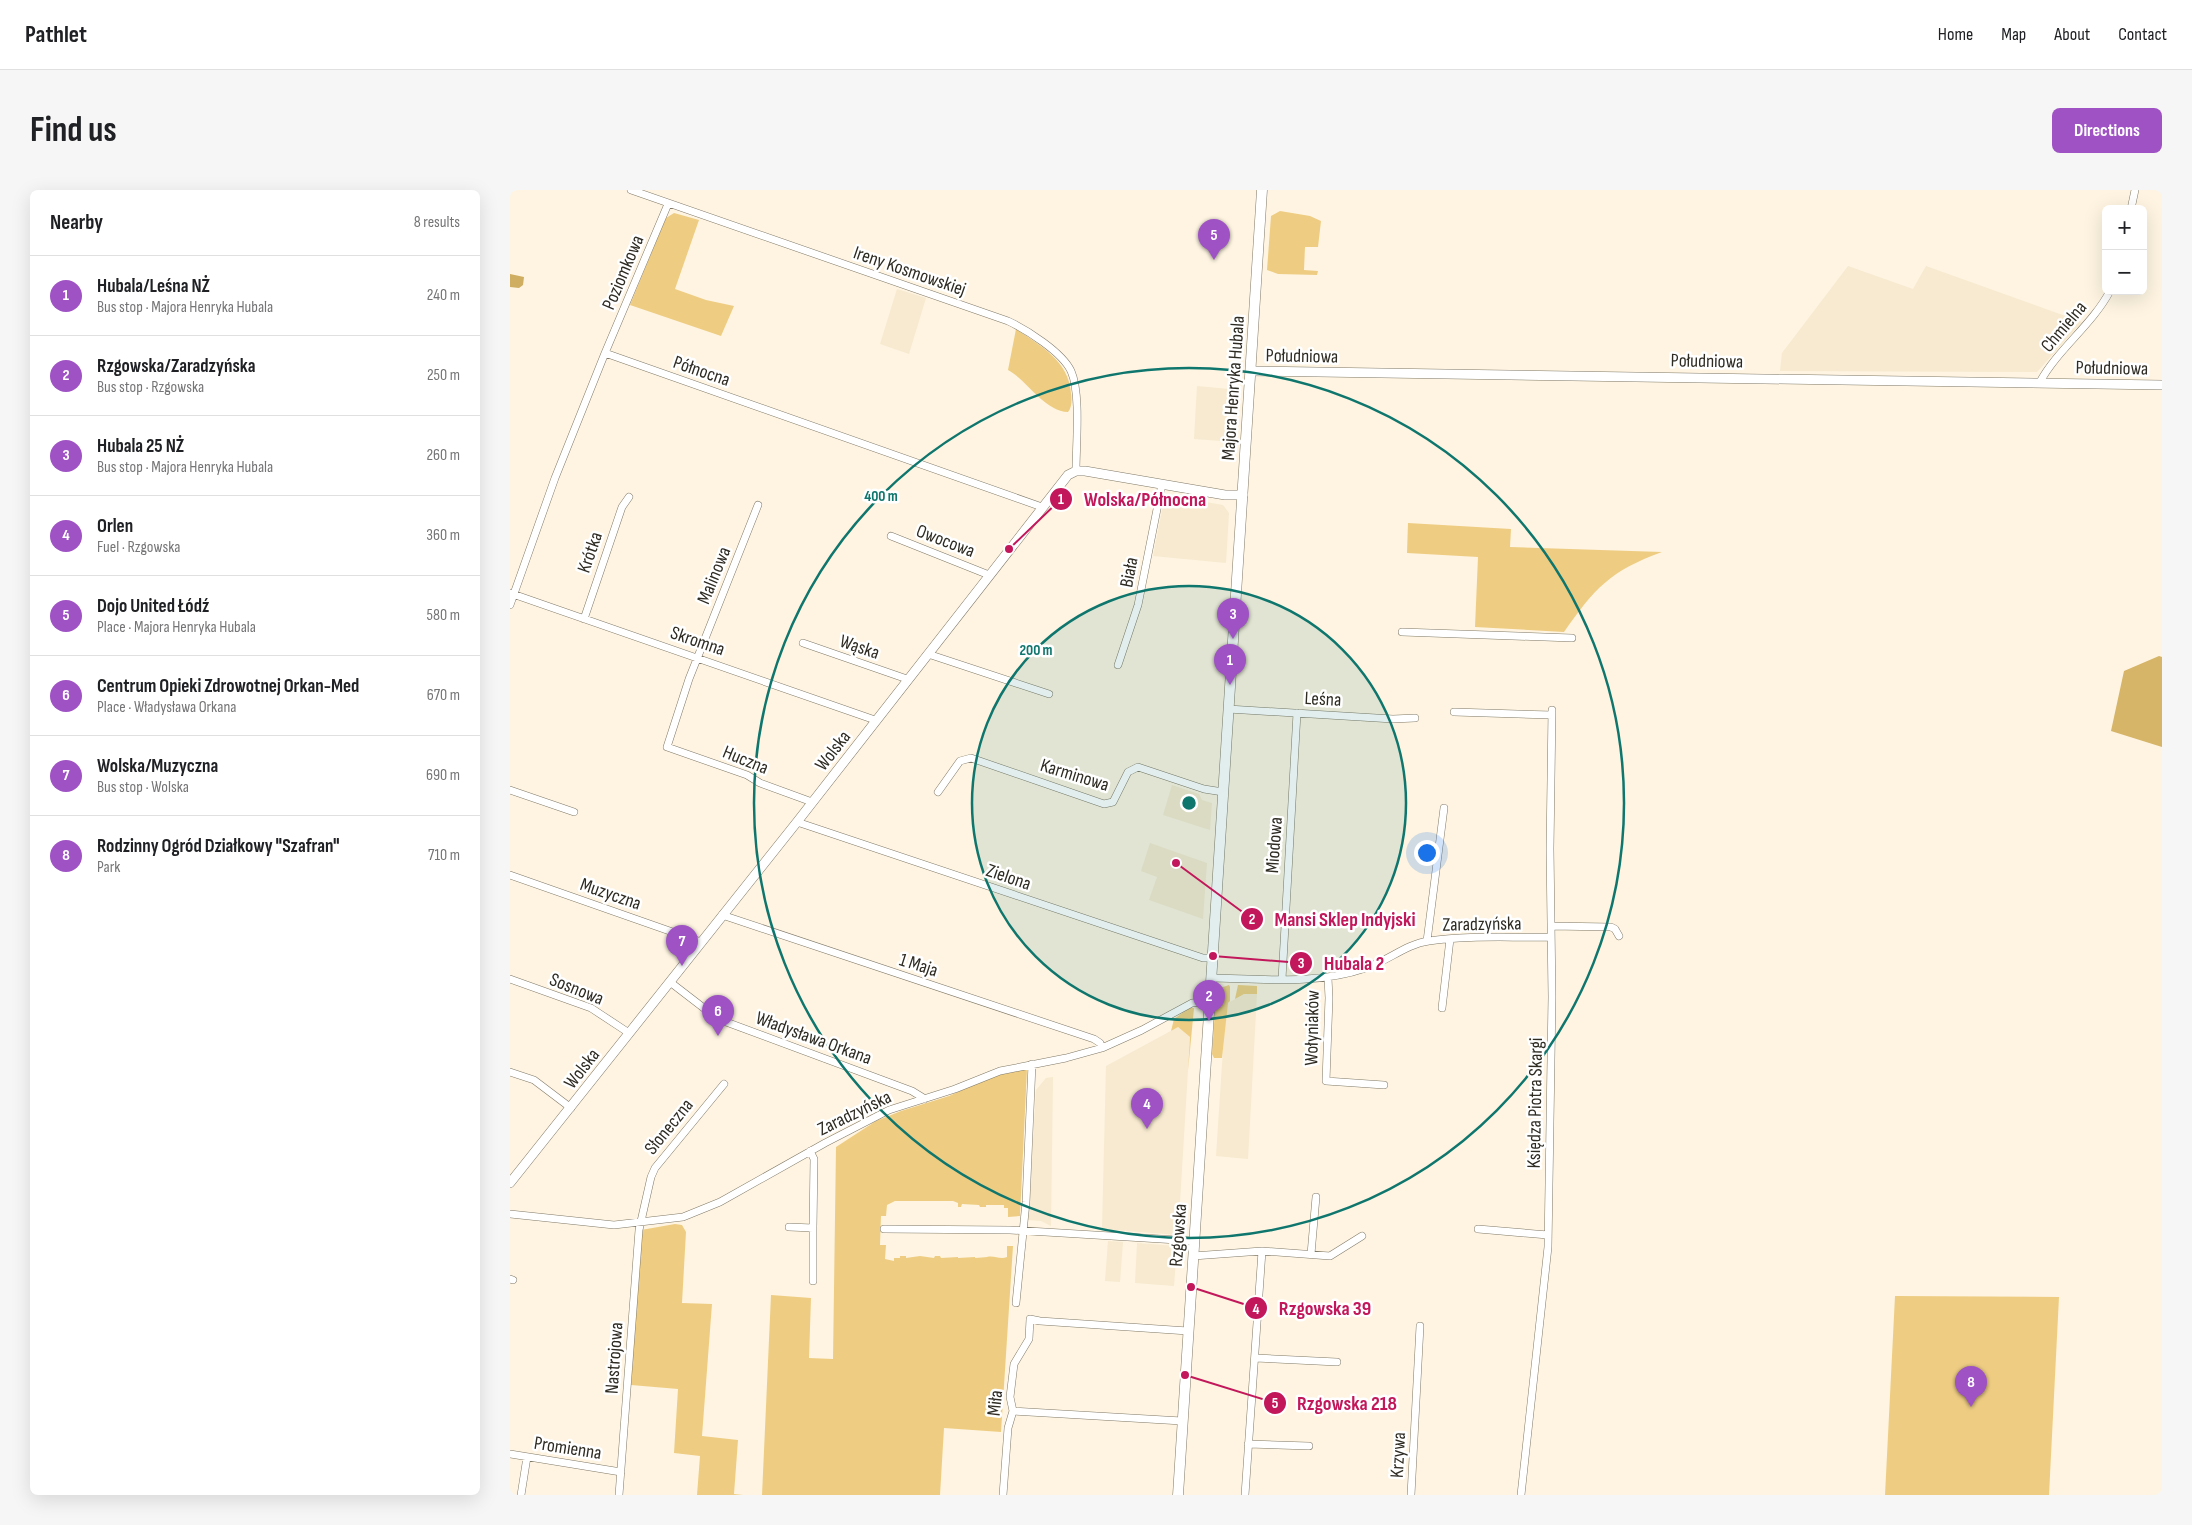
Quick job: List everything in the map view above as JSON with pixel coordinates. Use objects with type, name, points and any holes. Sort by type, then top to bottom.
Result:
[{"type":"main road","name":"Majora Henryka Hubala","points":[[1211,978],[1262,190]]},
{"type":"main road","name":"Rzgowska","points":[[1178,1495],[1211,978]]},
{"type":"street","name":"Ireny Kosmowskiej","points":[[631,190],[1008,321],[1027,332],[1058,355],[1070,370],[1074,379],[1076,395],[1076,471]]},
{"type":"street","points":[[2132,205],[2135,190]]},
{"type":"street","name":"Poziomkowa","points":[[605,353],[668,204]]},
{"type":"street","name":"Chmielna","points":[[2040,382],[2047,370],[2098,311],[2108,295]]},
{"type":"street","points":[[510,605],[512,593],[605,353]]},
{"type":"street","name":"Północna","points":[[605,353],[1042,507]]},
{"type":"street","name":"Południowa","points":[[1251,371],[2162,384]]},
{"type":"street","points":[[1076,471],[1225,495],[1243,495]]},
{"type":"street","name":"Wolska","points":[[510,1183],[812,802],[1042,507],[1068,475],[1076,471]]},
{"type":"street","name":"Biała","points":[[1118,665],[1139,599],[1162,484]]},
{"type":"street","name":"Krótka","points":[[584,619],[622,507],[630,498]]},
{"type":"street","name":"Malinowa","points":[[667,747],[698,657],[758,505]]},
{"type":"street","name":"Owocowa","points":[[892,536],[989,575]]},
{"type":"street","name":"Skromna","points":[[512,593],[875,720]]},
{"type":"street","points":[[1402,632],[1572,638]]},
{"type":"street","name":"Wąska","points":[[803,643],[907,680]]},
{"type":"street","points":[[928,654],[1049,694]]},
{"type":"street","name":"Leśna","points":[[1228,709],[1393,719],[1415,718]]},
{"type":"street","name":"Księdza Piotra Skargi","points":[[1454,712],[1552,712],[1552,1006],[1548,1234],[1521,1495]]},
{"type":"street","name":"Miodowa","points":[[1282,979],[1298,713]]},
{"type":"street","name":"Huczna","points":[[667,747],[749,776],[760,783],[812,802]]},
{"type":"street","name":"Karminowa","points":[[938,792],[958,764],[964,759],[971,758],[1109,804],[1115,800],[1128,772],[1138,767],[1204,789],[1223,792]]},
{"type":"street","points":[[510,790],[574,812]]},
{"type":"street","points":[[1427,941],[1444,808]]},
{"type":"street","name":"Zielona","points":[[796,822],[1203,958],[1213,958]]},
{"type":"street","name":"Muzyczna","points":[[510,875],[701,942]]},
{"type":"street","name":"1 Maja","points":[[722,915],[1094,1039],[1100,1043],[1102,1048]]},
{"type":"street","points":[[1551,926],[1611,927],[1615,929],[1619,936]]},
{"type":"street","name":"Zaradzyńska","points":[[1211,978],[1328,978],[1386,961],[1408,948],[1427,941],[1551,937]]},
{"type":"street","points":[[1442,1008],[1450,939]]},
{"type":"street","name":"Wołyniaków","points":[[1328,978],[1326,1081],[1384,1085]]},
{"type":"street","name":"Sosnowa","points":[[510,979],[591,1008],[629,1034]]},
{"type":"street","name":"Władysława Orkana","points":[[670,982],[718,1019],[912,1091],[925,1099]]},
{"type":"street","name":"Zaradzyńska","points":[[510,1214],[614,1225],[683,1217],[720,1202],[810,1151],[889,1110],[925,1099],[982,1076],[1066,1058],[1102,1048],[1142,1030],[1192,1003],[1210,1001]]},
{"type":"street","points":[[1016,1303],[1023,1231],[1032,1064]]},
{"type":"street","points":[[510,1072],[534,1080],[571,1108]]},
{"type":"street","name":"Słoneczna","points":[[640,1223],[655,1168],[724,1084]]},
{"type":"street","points":[[810,1151],[814,1159],[812,1281]]},
{"type":"street","points":[[1311,1254],[1316,1197]]},
{"type":"street","name":"Nastrojowa","points":[[619,1495],[640,1223]]},
{"type":"street","points":[[790,1227],[813,1228]]},
{"type":"street","points":[[884,1229],[1023,1231],[1194,1241]]},
{"type":"street","points":[[1478,1229],[1548,1234]]},
{"type":"street","points":[[1193,1256],[1262,1251],[1330,1256],[1362,1236]]},
{"type":"street","points":[[1245,1495],[1262,1251]]},
{"type":"street","name":"Miła","points":[[1003,1495],[1008,1428],[1013,1410],[1010,1398],[1014,1364],[1029,1339],[1030,1319],[1188,1330]]},
{"type":"street","name":"Krzywa","points":[[1412,1495],[1420,1326]]},
{"type":"street","points":[[1255,1358],[1337,1362]]},
{"type":"street","points":[[1013,1410],[1182,1422]]},
{"type":"street","points":[[1248,1444],[1309,1446]]},
{"type":"street","name":"Promienna","points":[[510,1454],[621,1472]]},
{"type":"street","points":[[521,1495],[527,1458]]},
{"type":"shaded area","points":[[1280,211],[1310,216],[1321,221],[1318,247],[1305,247],[1304,270],[1318,271],[1317,275],[1278,274],[1267,270],[1271,216]]},
{"type":"shaded area","points":[[674,213],[699,220],[675,289],[706,300],[734,306],[721,336],[630,305],[666,218]]},
{"type":"shaded area","points":[[1848,266],[1913,289],[1926,266],[2082,322],[2037,372],[1780,371],[1782,353]]},
{"type":"shaded area","points":[[510,274],[524,277],[523,285],[519,288],[510,287]]},
{"type":"shaded area","points":[[897,289],[926,298],[909,354],[880,344]]},
{"type":"shaded area","points":[[1016,329],[1052,355],[1065,372],[1072,398],[1068,412],[1051,407],[1008,370]]},
{"type":"shaded area","points":[[1197,386],[1229,389],[1227,417],[1229,420],[1235,420],[1234,442],[1194,439]]},
{"type":"shaded area","points":[[1165,495],[1223,505],[1229,513],[1226,563],[1153,556]]},
{"type":"shaded area","points":[[1408,523],[1511,529],[1510,547],[1662,552],[1629,566],[1616,574],[1595,592],[1564,632],[1475,627],[1478,557],[1407,553]]},
{"type":"shaded area","points":[[2159,656],[2162,657],[2162,747],[2111,731],[2124,671]]},
{"type":"shaded area","points":[[1172,785],[1199,794],[1202,800],[1212,803],[1210,830],[1163,815]]},
{"type":"shaded area","points":[[1150,843],[1207,863],[1203,919],[1149,900],[1157,877],[1141,871]]},
{"type":"shaded area","points":[[1229,985],[1230,1001],[1228,1003],[1222,1058],[1214,1058],[1212,1054],[1216,995],[1220,988]]},
{"type":"shaded area","points":[[1238,985],[1257,986],[1257,994],[1244,994],[1235,999]]},
{"type":"shaded area","points":[[1244,994],[1257,994],[1248,1159],[1216,1156],[1225,1019],[1228,1003]]},
{"type":"shaded area","points":[[1189,1008],[1194,1008],[1188,1071],[1190,1037],[1178,1027],[1171,1031],[1174,1019]]},
{"type":"shaded area","points":[[1178,1027],[1190,1037],[1178,1235],[1102,1229],[1106,1066]]},
{"type":"shaded area","points":[[1027,1069],[1020,1216],[1008,1217],[1008,1208],[1004,1208],[1004,1205],[980,1207],[979,1205],[962,1204],[961,1207],[958,1207],[958,1203],[953,1201],[895,1201],[887,1205],[886,1216],[881,1216],[880,1245],[886,1245],[885,1259],[894,1261],[894,1258],[900,1258],[900,1256],[906,1256],[906,1258],[920,1256],[934,1258],[935,1256],[940,1256],[941,1258],[1004,1258],[1007,1257],[1007,1246],[1013,1246],[1001,1432],[944,1428],[940,1495],[762,1495],[771,1295],[811,1298],[809,1358],[833,1359],[836,1147],[876,1121],[949,1096],[997,1074]]},
{"type":"shaded area","points":[[1053,1077],[1051,1226],[1041,1221],[1028,1220],[1036,1090],[1046,1078]]},
{"type":"shaded area","points":[[675,1224],[682,1225],[686,1232],[682,1303],[712,1304],[702,1436],[738,1440],[734,1494],[743,1495],[697,1495],[700,1456],[674,1453],[678,1389],[631,1385],[641,1230]]},
{"type":"shaded area","points":[[1108,1241],[1123,1242],[1120,1282],[1105,1281]]},
{"type":"shaded area","points":[[1137,1243],[1177,1246],[1174,1286],[1135,1283]]},
{"type":"shaded area","points":[[1895,1296],[2059,1297],[2049,1495],[1885,1495]]},
{"type":"place","name":"Dojo United Łódź","points":[[1214,260]]},
{"type":"place","name":"Wolska/Północna","points":[[1009,549]]},
{"type":"place","name":"Hubala 25 NŻ","points":[[1233,639]]},
{"type":"place","name":"Hubala/Leśna NŻ","points":[[1230,685]]},
{"type":"place","name":"Mansi Sklep Indyjski","points":[[1176,863]]},
{"type":"place","name":"Hubala 2","points":[[1213,956]]},
{"type":"place","name":"Wolska/Muzyczna","points":[[682,966]]},
{"type":"place","name":"Rzgowska/Zaradzyńska","points":[[1209,1021]]},
{"type":"place","name":"Centrum Opieki Zdrowotnej Orkan-Med","points":[[718,1036]]},
{"type":"place","name":"Orlen","points":[[1147,1129]]},
{"type":"place","name":"Rzgowska 39","points":[[1191,1287]]},
{"type":"place","name":"Rzgowska 218","points":[[1185,1375]]},
{"type":"place","name":"Rodzinny Ogród Działkowy \"Szafran\"","points":[[1971,1407]]}]
